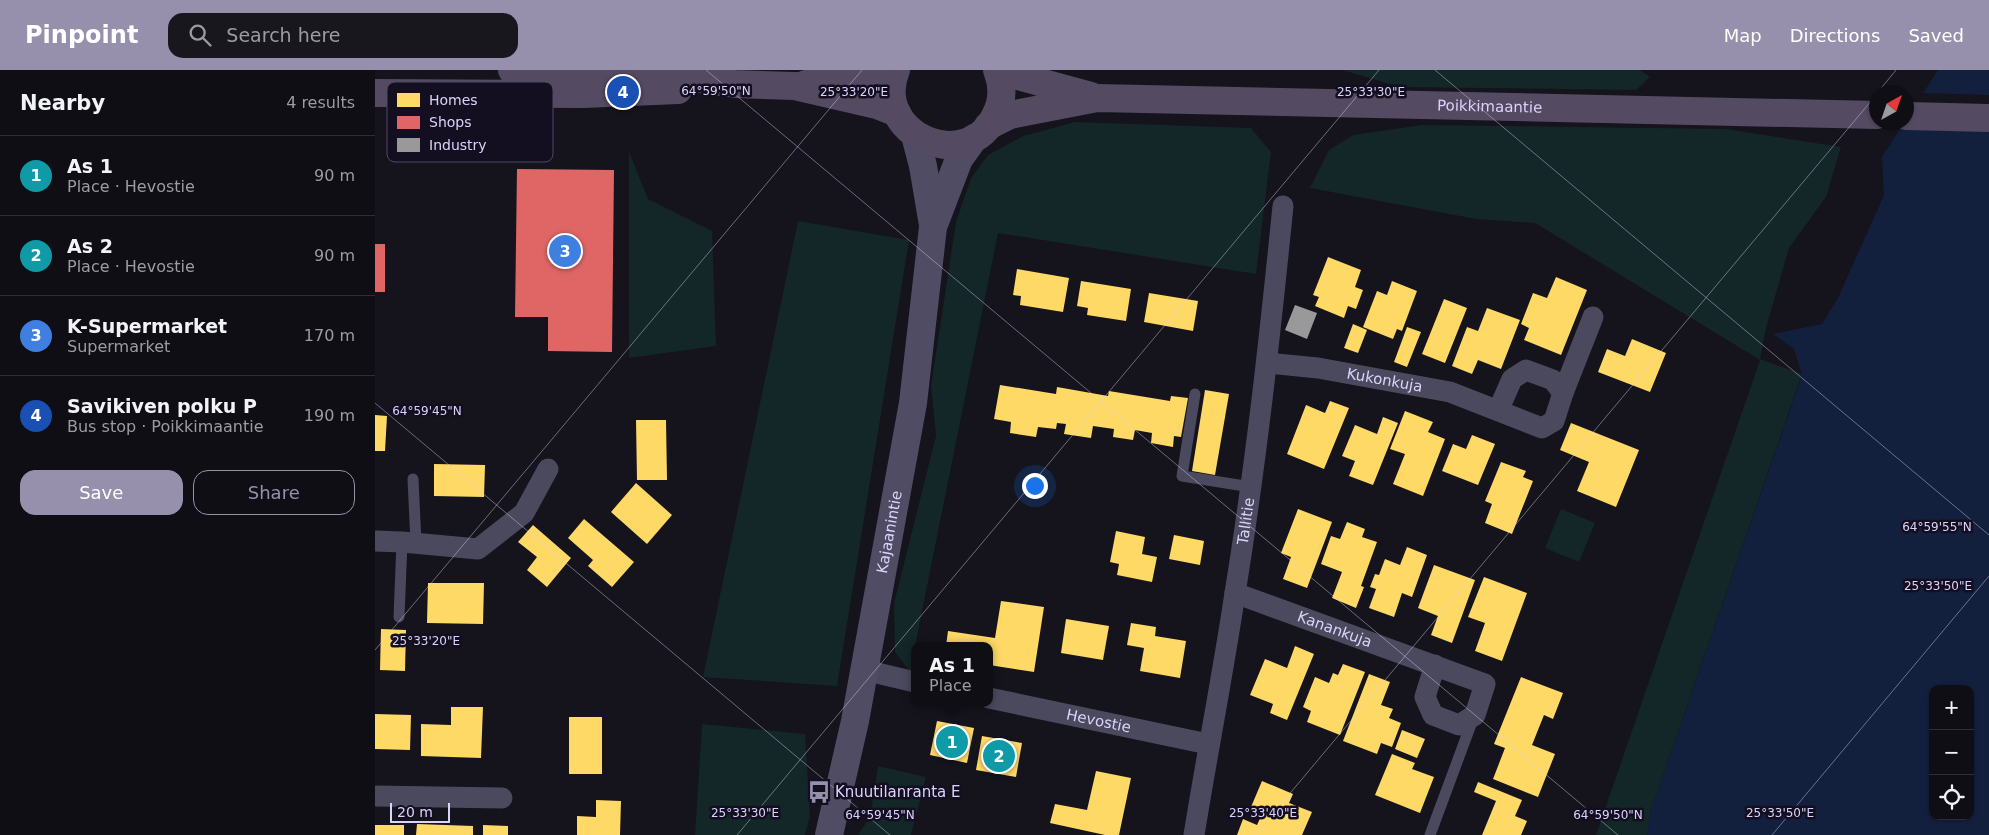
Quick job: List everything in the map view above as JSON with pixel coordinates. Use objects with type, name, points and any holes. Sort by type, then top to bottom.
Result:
[{"type":"main road","points":[[512,70],[662,74],[735,84],[795,86],[877,104],[897,113]]},
{"type":"main road","points":[[795,86],[876,70]]},
{"type":"main road","points":[[897,70],[893,84],[893,95],[897,113],[915,135]]},
{"type":"main road","points":[[981,132],[999,108],[1002,86],[997,70]]},
{"type":"main road","name":"Poikkimaantie","points":[[1005,70],[1014,75],[1097,98]]},
{"type":"main road","points":[[553,93],[660,92],[735,84]]},
{"type":"main road","name":"Poikkimaantie","points":[[915,135],[934,144],[944,145],[965,142],[1010,115],[1097,98],[1865,115]]},
{"type":"main road","points":[[1914,116],[1989,118]]},
{"type":"main road","name":"Kajaanintie","points":[[829,835],[864,670],[913,402],[933,227],[959,159],[981,132]]},
{"type":"main road","name":"Kajaanintie","points":[[915,135],[923,166],[933,227]]},
{"type":"street","name":"Tallitie","points":[[1194,835],[1235,594],[1251,487],[1267,363],[1283,206]]},
{"type":"street","name":"Kukonkuja","points":[[1267,363],[1318,368],[1450,392],[1542,428],[1555,421],[1563,393],[1593,318]]},
{"type":"street","points":[[1498,411],[1512,379],[1526,370],[1553,380],[1563,393]]},
{"type":"street","points":[[375,541],[478,549],[524,513],[548,468]]},
{"type":"street","name":"Kanankuja","points":[[1235,594],[1485,684],[1475,715]]},
{"type":"street","points":[[1435,665],[1425,697],[1433,715],[1459,725],[1475,715]]},
{"type":"street","points":[[864,670],[911,681]]},
{"type":"street","name":"Hevostie","points":[[993,699],[1208,744]]},
{"type":"street","points":[[375,796],[502,798]]},
{"type":"lane","points":[[1195,394],[1182,476],[1251,487]]},
{"type":"lane","points":[[399,617],[409,543],[413,479]]},
{"type":"lane","points":[[1430,835],[1475,715]]},
{"type":"green space","points":[[1342,70],[1640,70],[1650,77],[1636,90],[1400,87]]},
{"type":"green space","points":[[1075,122],[1251,128],[1271,152],[1256,274],[998,233],[916,642],[911,642],[911,673],[895,652],[894,603],[936,436],[931,386],[956,222],[971,178],[988,155],[1023,136]]},
{"type":"green space","points":[[1422,125],[1726,129],[1841,147],[1826,197],[1789,248],[1766,328],[1760,359],[1802,374],[1651,810],[1647,835],[1596,835],[1760,360],[1535,223],[1476,219],[1310,188],[1329,150],[1353,135]]},
{"type":"green space","points":[[629,152],[648,199],[712,231],[716,346],[629,358]]},
{"type":"green space","points":[[798,221],[909,240],[837,686],[703,677]]},
{"type":"green space","points":[[1561,509],[1595,523],[1579,562],[1545,548]]},
{"type":"green space","points":[[702,724],[805,734],[810,816],[805,835],[695,835]]},
{"type":"green space","points":[[878,766],[926,777],[911,835],[858,835],[870,817]]},
{"type":"water","points":[[1938,70],[1989,70],[1989,835],[1647,835],[1651,810],[1802,375],[1794,349],[1773,334],[1822,324],[1838,298],[1884,195],[1882,157],[1899,130],[1914,130],[1914,107]]},
{"type":"pier","points":[[1920,93],[1989,95],[1989,118],[1914,114],[1914,103]]},
{"type":"building: Homes","points":[[1328,257],[1361,270],[1355,287],[1363,290],[1356,309],[1348,306],[1344,318],[1315,306],[1319,297],[1313,295]]},
{"type":"building: Homes","points":[[1017,269],[1069,278],[1063,312],[1020,305],[1021,296],[1013,295]]},
{"type":"building: Homes","points":[[1556,277],[1587,290],[1561,355],[1524,340],[1529,328],[1521,324],[1533,293],[1547,298]]},
{"type":"building: Homes","points":[[1081,281],[1131,289],[1126,321],[1087,315],[1088,308],[1077,306]]},
{"type":"building: Homes","points":[[1392,281],[1417,291],[1402,331],[1397,329],[1393,339],[1363,327],[1377,291],[1387,295]]},
{"type":"building: Homes","points":[[1149,293],[1198,301],[1193,331],[1144,322]]},
{"type":"building: Homes","points":[[1444,299],[1467,308],[1445,363],[1422,354]]},
{"type":"building: Homes","points":[[1487,308],[1520,320],[1501,369],[1478,360],[1472,374],[1452,366],[1467,327],[1478,331]]},
{"type":"building: Homes","points":[[1353,324],[1367,330],[1358,353],[1344,348]]},
{"type":"building: Homes","points":[[1407,327],[1421,332],[1407,367],[1394,362]]},
{"type":"building: Homes","points":[[1632,339],[1666,353],[1650,392],[1598,372],[1607,349],[1625,356]]},
{"type":"building: Homes","points":[[1000,385],[1056,394],[1057,387],[1108,396],[1109,391],[1170,401],[1171,396],[1188,398],[1181,437],[1174,436],[1173,447],[1151,443],[1152,433],[1135,430],[1133,440],[1113,437],[1114,429],[1093,426],[1091,438],[1064,434],[1066,424],[1057,423],[1056,429],[1038,427],[1036,437],[1010,433],[1011,422],[994,419]]},
{"type":"building: Homes","points":[[1205,390],[1229,394],[1215,475],[1192,471]]},
{"type":"building: Homes","points":[[1330,401],[1349,408],[1324,469],[1287,454],[1306,405],[1325,413]]},
{"type":"building: Homes","points":[[1405,411],[1433,422],[1428,432],[1445,439],[1423,496],[1393,484],[1405,454],[1390,449]]},
{"type":"building: Homes","points":[[375,415],[387,416],[385,451],[375,451]]},
{"type":"building: Homes","points":[[1383,417],[1398,423],[1373,485],[1349,476],[1355,461],[1342,456],[1355,425],[1377,434]]},
{"type":"building: Homes","points":[[636,420],[666,420],[667,480],[637,480]]},
{"type":"building: Homes","points":[[1571,423],[1639,450],[1616,507],[1577,491],[1589,462],[1560,450]]},
{"type":"building: Homes","points":[[1472,435],[1495,444],[1478,485],[1442,471],[1453,444],[1466,449]]},
{"type":"building: Homes","points":[[1501,462],[1526,471],[1523,477],[1533,481],[1512,534],[1485,523],[1492,504],[1485,501]]},
{"type":"building: Homes","points":[[434,464],[485,465],[484,497],[434,496]]},
{"type":"building: Homes","points":[[636,483],[672,515],[647,544],[611,512]]},
{"type":"building: Homes","points":[[1298,509],[1332,522],[1307,588],[1283,579],[1291,557],[1281,553]]},
{"type":"building: Homes","points":[[584,519],[634,562],[612,587],[588,566],[593,560],[568,538]]},
{"type":"building: Homes","points":[[1347,522],[1365,529],[1362,537],[1377,542],[1361,586],[1364,587],[1356,608],[1332,598],[1342,572],[1321,564],[1331,536],[1340,539]]},
{"type":"building: Homes","points":[[533,525],[571,558],[547,587],[527,570],[537,557],[518,542]]},
{"type":"building: Homes","points":[[1116,531],[1145,537],[1142,554],[1157,557],[1152,582],[1117,575],[1119,564],[1110,562]]},
{"type":"building: Homes","points":[[1174,535],[1204,541],[1200,565],[1169,559]]},
{"type":"building: Homes","points":[[1407,547],[1427,555],[1412,597],[1402,593],[1394,617],[1369,608],[1376,589],[1370,587],[1375,574],[1379,575],[1385,559],[1400,565]]},
{"type":"building: Homes","points":[[1434,565],[1475,580],[1452,643],[1431,635],[1438,616],[1418,608]]},
{"type":"building: Homes","points":[[1484,577],[1527,593],[1502,661],[1475,651],[1485,623],[1468,617]]},
{"type":"building: Homes","points":[[428,583],[484,583],[483,624],[427,623]]},
{"type":"building: Homes","points":[[1001,601],[1044,607],[1034,672],[993,666],[993,642],[947,642],[948,631],[995,638]]},
{"type":"building: Homes","points":[[1066,619],[1109,626],[1103,660],[1061,653]]},
{"type":"building: Homes","points":[[1131,623],[1156,627],[1155,636],[1186,641],[1180,678],[1140,671],[1144,648],[1127,645]]},
{"type":"building: Homes","points":[[381,629],[406,630],[405,671],[380,670]]},
{"type":"building: Homes","points":[[1295,646],[1314,654],[1287,720],[1270,713],[1273,704],[1250,695],[1265,659],[1287,668]]},
{"type":"building: Homes","points":[[1343,664],[1365,672],[1340,735],[1307,722],[1311,711],[1303,707],[1315,677],[1329,683],[1333,673],[1338,675]]},
{"type":"building: Homes","points":[[1369,674],[1390,682],[1381,705],[1393,709],[1389,718],[1401,723],[1392,747],[1381,743],[1377,754],[1343,741]]},
{"type":"building: Homes","points":[[1521,677],[1563,693],[1553,719],[1544,715],[1532,745],[1555,754],[1538,797],[1493,779],[1505,748],[1494,744]]},
{"type":"building: Homes","points":[[451,707],[483,707],[481,758],[421,756],[421,724],[451,725]]},
{"type":"building: Homes","points":[[375,714],[411,715],[410,750],[375,749]]},
{"type":"building: Homes","points":[[569,717],[602,717],[602,774],[569,774]]},
{"type":"building: Homes","points":[[937,721],[974,728],[967,763],[930,755]]},
{"type":"building: Homes","points":[[1402,730],[1425,739],[1417,758],[1395,749]]},
{"type":"building: Homes","points":[[982,736],[1022,743],[1016,777],[976,770]]},
{"type":"building: Homes","points":[[1392,754],[1415,763],[1412,769],[1434,777],[1420,813],[1375,795]]},
{"type":"building: Homes","points":[[1096,771],[1131,778],[1119,835],[1105,835],[1050,823],[1055,804],[1087,810]]},
{"type":"building: Homes","points":[[1262,781],[1293,794],[1289,803],[1312,812],[1302,835],[1237,835],[1243,819],[1257,825],[1263,812],[1251,807]]},
{"type":"building: Homes","points":[[1478,782],[1522,800],[1515,816],[1527,821],[1521,835],[1482,835],[1496,801],[1474,792]]},
{"type":"building: Homes","points":[[596,800],[621,801],[620,835],[577,835],[577,816],[596,817]]},
{"type":"building: Homes","points":[[417,824],[473,826],[473,835],[416,835]]},
{"type":"building: Homes","points":[[375,825],[404,825],[404,835],[375,835]]},
{"type":"building: Homes","points":[[483,825],[508,826],[508,835],[483,835]]},
{"type":"building: Shops","points":[[517,169],[614,170],[612,352],[548,351],[548,317],[515,317]]},
{"type":"building: Shops","points":[[375,244],[385,244],[385,292],[375,292]]},
{"type":"building: Industry","points":[[1295,305],[1317,313],[1307,339],[1285,330]]},
{"type":"place","name":"Savikiven polku P","points":[[623,92]]},
{"type":"place","name":"K-Supermarket","points":[[565,251]]},
{"type":"place","name":"As 1","points":[[952,742]]},
{"type":"place","name":"As 2","points":[[999,756]]},
{"type":"place","name":"Knuutilanranta E","points":[[819,792]]}]
